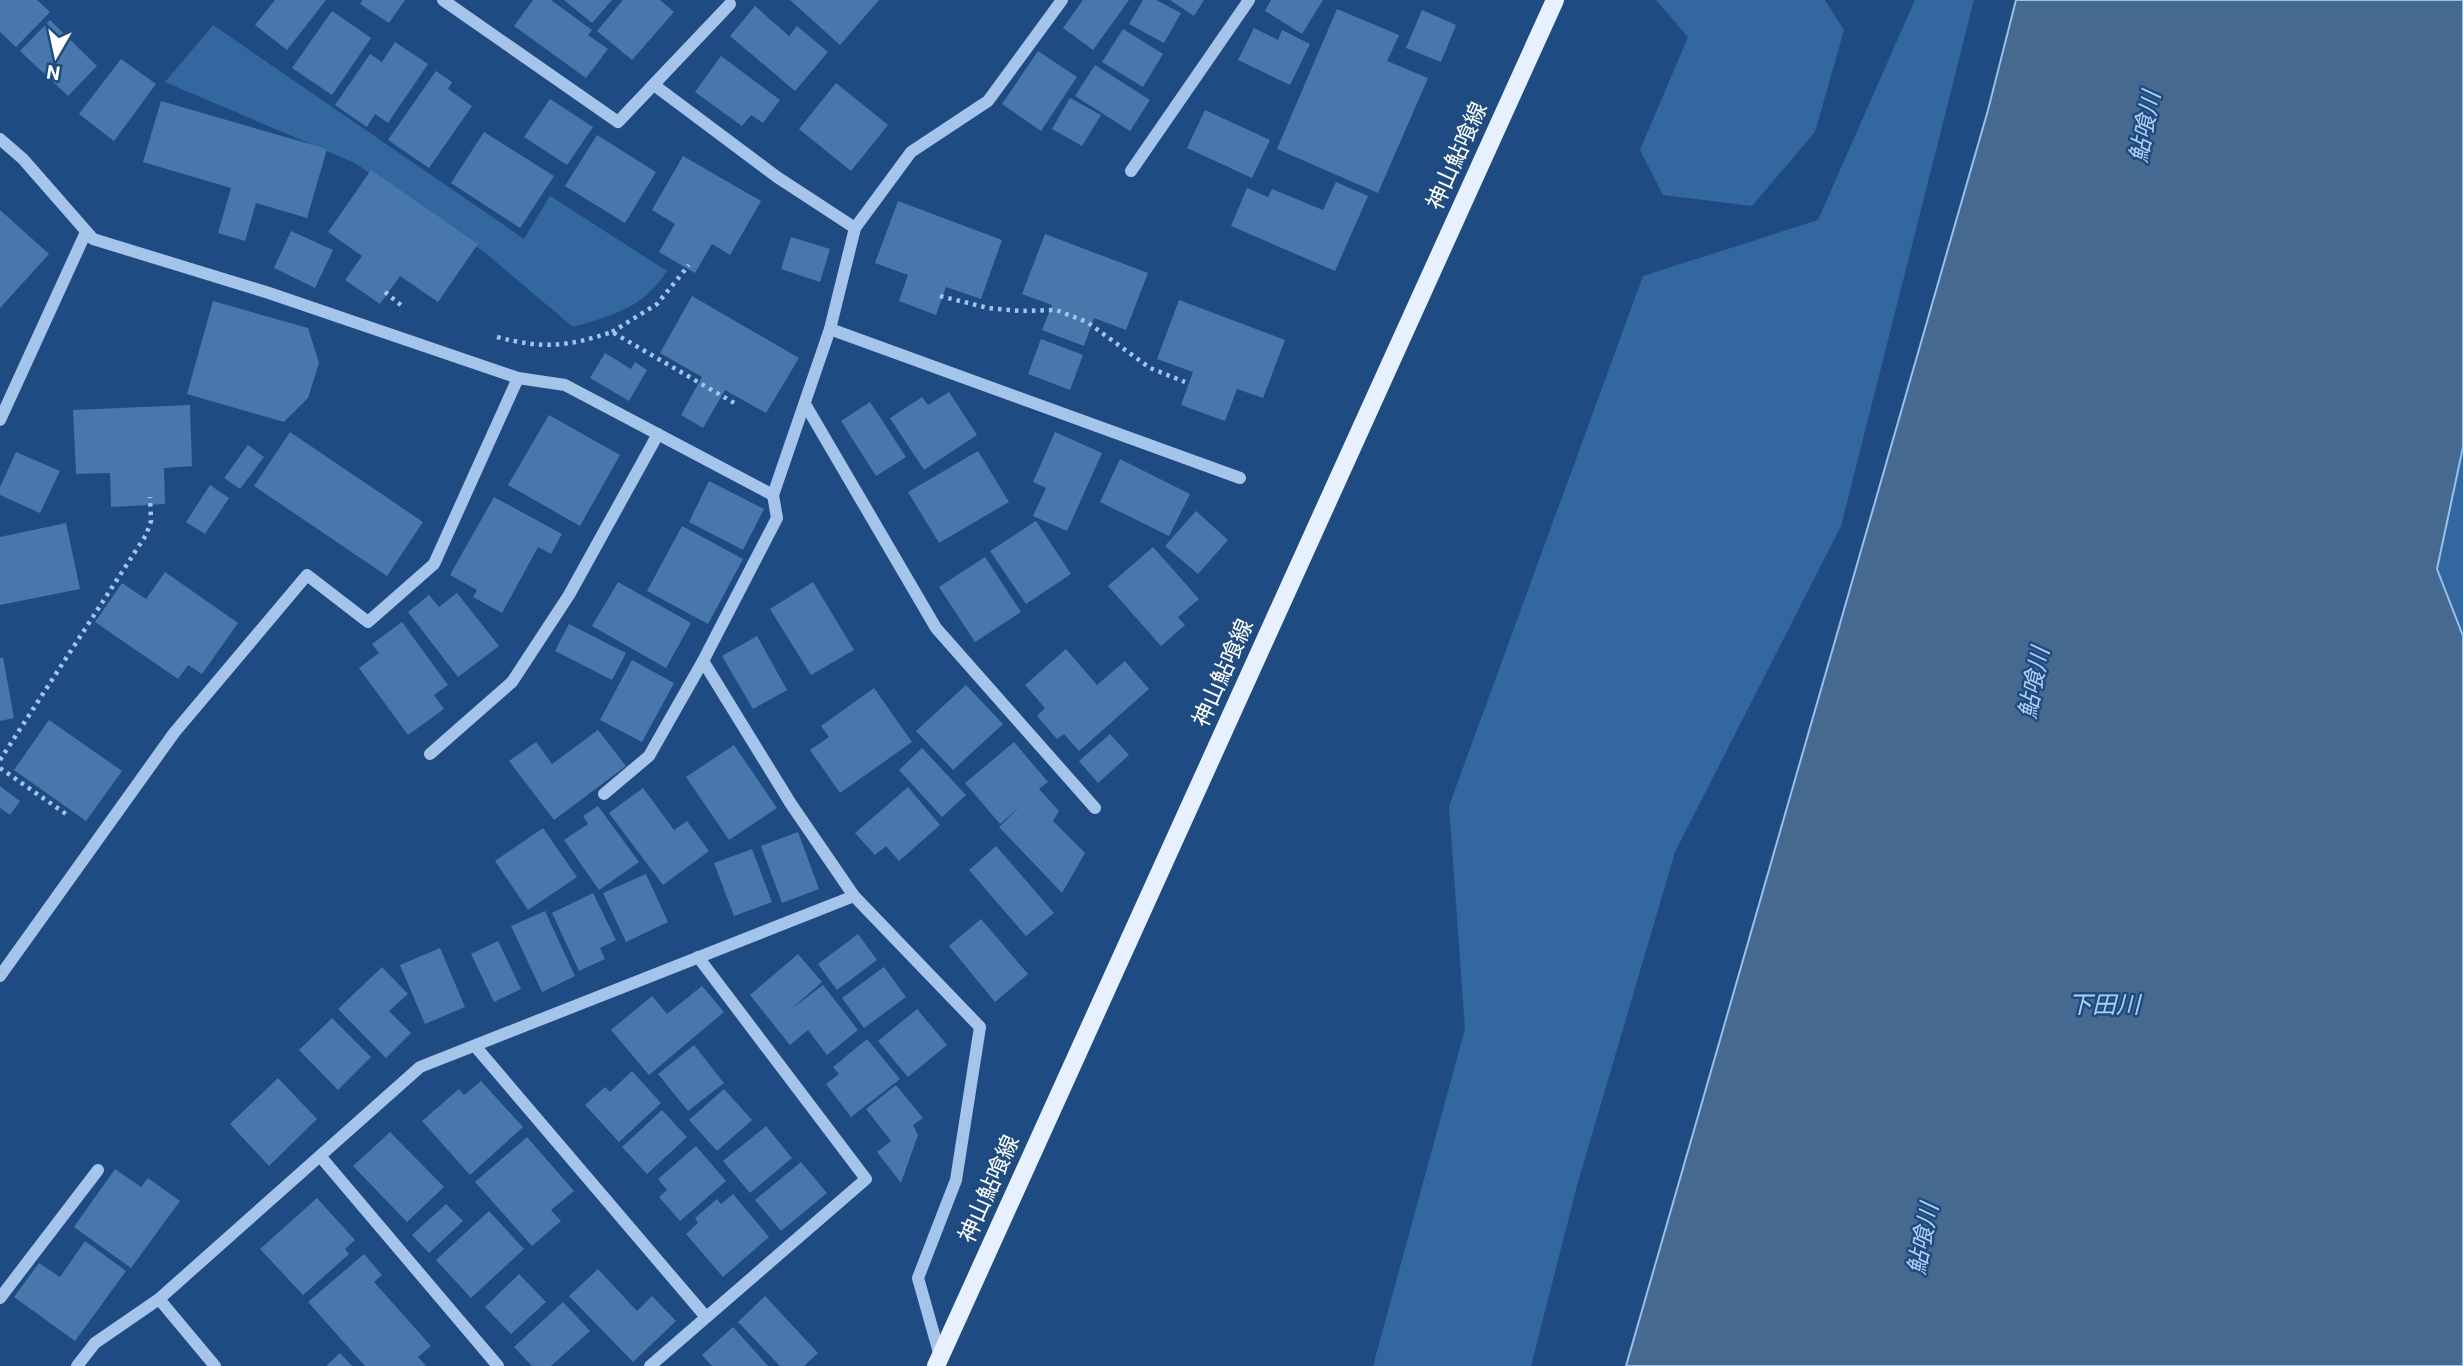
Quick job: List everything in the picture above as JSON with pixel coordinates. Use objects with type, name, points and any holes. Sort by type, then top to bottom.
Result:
[{"type":"main road","name":"神山鮎喰線","points":[[938,1361],[1555,0]]},
{"type":"street","points":[[443,0],[618,122],[730,1]]},
{"type":"street","points":[[604,794],[649,756],[704,661],[778,518],[773,495],[831,328],[855,228],[911,152],[988,101],[1062,0]]},
{"type":"street","points":[[1131,171],[1249,0]]},
{"type":"street","points":[[654,85],[777,177],[855,228]]},
{"type":"street","points":[[0,139],[23,159],[93,239],[269,293],[518,378],[565,385],[773,495]]},
{"type":"street","points":[[0,420],[86,232]]},
{"type":"street","points":[[831,328],[1240,478]]},
{"type":"street","points":[[0,976],[174,733],[307,575],[368,622],[433,564],[518,378]]},
{"type":"street","points":[[805,404],[936,628],[1095,808]]},
{"type":"street","points":[[430,754],[512,682],[569,595],[658,434]]},
{"type":"street","points":[[704,661],[791,804],[853,896],[980,1027],[956,1180],[918,1278],[938,1361]]},
{"type":"street","points":[[77,1366],[95,1343],[159,1299],[420,1067],[853,896]]},
{"type":"street","points":[[650,1366],[866,1179],[698,957]]},
{"type":"street","points":[[475,1046],[706,1317]]},
{"type":"street","points":[[320,1156],[498,1366]]},
{"type":"street","points":[[0,1298],[98,1170]]},
{"type":"street","points":[[159,1299],[215,1366]]},
{"type":"path","points":[[494,337],[528,345],[553,346],[584,341],[612,332],[657,304],[690,265]]},
{"type":"path","points":[[385,292],[404,307]]},
{"type":"path","points":[[940,296],[988,308],[1056,310],[1087,322],[1150,368],[1185,382]]},
{"type":"path","points":[[612,332],[736,404]]},
{"type":"path","points":[[0,760],[146,535],[151,522],[150,498]]},
{"type":"path","points":[[0,768],[66,814]]},
{"type":"shaded area","points":[[1656,0],[1825,0],[1844,30],[1815,132],[1752,206],[1663,195],[1640,150],[1688,37]]},
{"type":"shaded area","points":[[1915,0],[1974,0],[1841,526],[1675,852],[1578,1182],[1531,1366],[1373,1366],[1465,1029],[1449,806],[1643,276],[1818,220]]},
{"type":"shaded area","points":[[213,25],[524,239],[550,196],[667,271],[647,294],[626,309],[573,327],[484,252],[355,163],[165,82]]},
{"type":"shaded area","points":[[2463,447],[2463,636],[2437,569]]},
{"type":"water","name":"下田川","points":[[2016,0],[2463,0],[2463,447],[2437,569],[2463,636],[2463,1366],[1626,1366],[1988,110]]},
{"type":"building","points":[[0,0],[37,0],[50,12],[16,47],[0,32]]},
{"type":"building","points":[[275,0],[326,0],[287,50],[255,25]]},
{"type":"building","points":[[363,0],[405,0],[389,23],[360,4]]},
{"type":"building","points":[[533,0],[551,0],[592,30],[588,35],[608,49],[586,78],[514,26]]},
{"type":"building","points":[[564,0],[612,0],[592,23]]},
{"type":"building","points":[[623,0],[660,0],[674,12],[632,60],[597,31]]},
{"type":"building","points":[[790,0],[879,0],[840,45]]},
{"type":"building","points":[[1083,0],[1129,0],[1093,50],[1063,28]]},
{"type":"building","points":[[1143,0],[1156,0],[1181,13],[1164,43],[1129,24]]},
{"type":"building","points":[[1170,0],[1204,0],[1194,16]]},
{"type":"building","points":[[1271,0],[1323,0],[1302,34],[1265,11]]},
{"type":"building","points":[[755,6],[789,36],[797,26],[828,52],[795,91],[730,36]]},
{"type":"building","points":[[1337,9],[1399,35],[1387,61],[1428,78],[1378,193],[1277,149]]},
{"type":"building","points":[[1422,10],[1456,25],[1441,62],[1406,48]]},
{"type":"building","points":[[332,11],[371,38],[332,95],[292,68]]},
{"type":"building","points":[[50,20],[97,66],[68,96],[20,51]]},
{"type":"building","points":[[1254,28],[1278,40],[1282,30],[1310,44],[1290,85],[1238,60]]},
{"type":"building","points":[[1123,29],[1163,54],[1143,87],[1102,62]]},
{"type":"building","points":[[395,42],[428,64],[388,123],[375,114],[367,127],[335,105],[370,54],[382,62]]},
{"type":"building","points":[[1038,51],[1077,77],[1041,131],[1002,104]]},
{"type":"building","points":[[721,56],[780,100],[763,123],[751,115],[742,126],[695,92]]},
{"type":"building","points":[[121,59],[156,84],[114,141],[79,114]]},
{"type":"building","points":[[1095,65],[1150,100],[1130,131],[1075,96]]},
{"type":"building","points":[[436,71],[452,82],[448,89],[472,106],[429,168],[388,140]]},
{"type":"building","points":[[836,83],[888,125],[851,171],[799,129]]},
{"type":"building","points":[[1070,98],[1101,115],[1082,146],[1052,129]]},
{"type":"building","points":[[550,99],[593,127],[567,165],[524,137]]},
{"type":"building","points":[[161,101],[327,149],[307,218],[256,203],[245,241],[218,233],[231,188],[143,162]]},
{"type":"building","points":[[1205,110],[1270,140],[1252,178],[1187,148]]},
{"type":"building","points":[[484,132],[554,176],[520,228],[451,183]]},
{"type":"building","points":[[597,135],[656,172],[625,223],[565,186]]},
{"type":"building","points":[[683,156],[761,201],[730,255],[712,244],[695,273],[659,252],[675,224],[652,210]]},
{"type":"building","points":[[371,170],[478,244],[438,302],[400,276],[380,304],[345,280],[362,256],[328,232]]},
{"type":"building","points":[[1336,182],[1368,196],[1335,271],[1231,226],[1247,188],[1268,197],[1272,189],[1323,210]]},
{"type":"building","points":[[898,201],[1002,240],[981,299],[946,287],[936,315],[899,301],[908,275],[875,263]]},
{"type":"building","points":[[0,210],[49,254],[0,308]]},
{"type":"building","points":[[291,231],[333,250],[315,288],[274,268]]},
{"type":"building","points":[[1045,234],[1148,273],[1126,330],[1094,318],[1084,346],[1042,330],[1052,305],[1022,294]]},
{"type":"building","points":[[791,237],[830,249],[820,282],[781,269]]},
{"type":"building","points":[[692,296],[799,358],[766,413],[725,390],[703,428],[681,415],[702,377],[660,353]]},
{"type":"building","points":[[1179,300],[1285,340],[1263,398],[1237,389],[1225,421],[1181,405],[1193,372],[1157,359]]},
{"type":"building","points":[[213,301],[308,328],[319,363],[308,398],[284,422],[187,394]]},
{"type":"building","points":[[1041,339],[1083,355],[1070,390],[1028,374]]},
{"type":"building","points":[[605,353],[631,369],[635,362],[647,370],[629,401],[590,378]]},
{"type":"building","points":[[949,392],[977,435],[924,470],[890,418],[922,397],[928,405]]},
{"type":"building","points":[[870,402],[906,457],[876,476],[841,421]]},
{"type":"building","points":[[190,405],[192,466],[164,468],[165,504],[111,507],[110,473],[76,474],[73,410]]},
{"type":"building","points":[[549,415],[620,455],[580,526],[508,485]]},
{"type":"building","points":[[290,432],[423,522],[387,576],[254,486]]},
{"type":"building","points":[[1055,432],[1102,453],[1067,531],[1033,516],[1046,488],[1033,482]]},
{"type":"building","points":[[248,445],[264,457],[240,489],[224,478]]},
{"type":"building","points":[[978,451],[1009,502],[939,543],[908,492]]},
{"type":"building","points":[[16,452],[60,471],[40,513],[0,495],[0,487]]},
{"type":"building","points":[[1120,459],[1190,494],[1169,536],[1100,502]]},
{"type":"building","points":[[709,481],[764,509],[743,550],[689,522]]},
{"type":"building","points":[[210,485],[229,498],[205,534],[186,522]]},
{"type":"building","points":[[494,497],[562,534],[551,554],[538,547],[502,613],[473,597],[477,590],[450,575]]},
{"type":"building","points":[[1196,511],[1228,540],[1198,574],[1165,546]]},
{"type":"building","points":[[1036,521],[1071,574],[1026,604],[990,551]]},
{"type":"building","points":[[66,523],[80,589],[0,605],[0,537]]},
{"type":"building","points":[[682,526],[743,559],[708,624],[647,591]]},
{"type":"building","points":[[1153,547],[1199,599],[1178,617],[1185,625],[1161,646],[1108,586]]},
{"type":"building","points":[[985,557],[1021,612],[975,642],[939,587]]},
{"type":"building","points":[[165,572],[238,623],[202,674],[188,665],[178,679],[95,622],[122,583],[146,599]]},
{"type":"building","points":[[618,582],[691,623],[666,668],[592,626]]},
{"type":"building","points":[[813,582],[854,650],[811,675],[770,609]]},
{"type":"building","points":[[457,593],[499,646],[458,677],[408,612],[429,595],[439,607]]},
{"type":"building","points":[[402,622],[448,685],[434,695],[444,709],[408,735],[359,668],[379,653],[372,644]]},
{"type":"building","points":[[569,624],[626,653],[612,680],[555,651]]},
{"type":"building","points":[[757,636],[787,690],[753,709],[722,656]]},
{"type":"building","points":[[1066,649],[1097,685],[1125,661],[1149,689],[1079,751],[1064,734],[1057,739],[1037,716],[1045,708],[1025,685]]},
{"type":"building","points":[[3,657],[14,718],[0,721],[0,658]]},
{"type":"building","points":[[632,660],[674,683],[642,742],[600,720]]},
{"type":"building","points":[[966,685],[1003,724],[953,770],[916,731]]},
{"type":"building","points":[[874,688],[912,742],[840,793],[810,750],[829,737],[821,726]]},
{"type":"building","points":[[49,720],[122,771],[86,821],[14,770]]},
{"type":"building","points":[[598,730],[626,766],[554,820],[509,761],[536,742],[552,764]]},
{"type":"building","points":[[1110,734],[1129,755],[1098,783],[1079,761]]},
{"type":"building","points":[[1014,742],[1048,782],[1039,789],[1059,811],[1053,821],[1085,853],[1062,893],[999,827],[1021,806],[1000,824],[965,783]]},
{"type":"building","points":[[734,745],[777,808],[729,840],[686,777]]},
{"type":"building","points":[[922,748],[966,795],[942,817],[899,770]]},
{"type":"building","points":[[0,786],[20,801],[10,815],[0,808]]},
{"type":"building","points":[[908,787],[940,825],[899,861],[886,846],[875,855],[855,833]]},
{"type":"building","points":[[643,788],[674,830],[687,821],[709,851],[663,885],[609,813]]},
{"type":"building","points":[[598,806],[639,862],[599,890],[564,840],[588,824],[583,816]]},
{"type":"building","points":[[543,828],[577,877],[528,910],[495,861]]},
{"type":"building","points":[[798,832],[819,889],[782,903],[761,846]]},
{"type":"building","points":[[996,846],[1054,913],[1026,936],[969,870]]},
{"type":"building","points":[[752,849],[772,902],[734,916],[714,863]]},
{"type":"building","points":[[646,874],[668,922],[626,942],[603,893]]},
{"type":"building","points":[[593,893],[616,940],[600,948],[605,959],[579,971],[552,913]]},
{"type":"building","points":[[545,911],[575,976],[542,992],[511,926]]},
{"type":"building","points":[[981,919],[1028,974],[995,1002],[949,946]]},
{"type":"building","points":[[858,934],[877,960],[837,990],[818,964]]},
{"type":"building","points":[[498,941],[521,989],[494,1002],[471,954]]},
{"type":"building","points":[[440,948],[465,1007],[425,1024],[400,965]]},
{"type":"building","points":[[798,954],[822,982],[790,1010],[823,985],[858,1030],[827,1055],[808,1030],[790,1045],[750,995]]},
{"type":"building","points":[[382,967],[408,994],[389,1011],[411,1033],[386,1058],[338,1009]]},
{"type":"building","points":[[884,967],[906,997],[864,1028],[842,998]]},
{"type":"building","points":[[702,986],[724,1012],[649,1075],[611,1030],[652,996],[667,1014]]},
{"type":"building","points":[[917,1009],[947,1045],[908,1077],[878,1041]]},
{"type":"building","points":[[332,1018],[371,1057],[338,1090],[299,1050]]},
{"type":"building","points":[[867,1039],[900,1079],[851,1117],[826,1084],[839,1074],[833,1067]]},
{"type":"building","points":[[694,1045],[724,1083],[688,1111],[658,1074]]},
{"type":"building","points":[[632,1071],[661,1103],[619,1142],[585,1105],[605,1087],[610,1092]]},
{"type":"building","points":[[278,1078],[317,1119],[269,1166],[230,1124]]},
{"type":"building","points":[[481,1081],[523,1127],[470,1175],[422,1121],[459,1089],[464,1095]]},
{"type":"building","points":[[896,1085],[923,1118],[913,1125],[918,1135],[901,1183],[877,1152],[891,1141],[866,1109]]},
{"type":"building","points":[[724,1089],[752,1120],[717,1151],[689,1120]]},
{"type":"building","points":[[662,1110],[687,1137],[647,1174],[622,1147]]},
{"type":"building","points":[[766,1126],[792,1158],[750,1193],[723,1161]]},
{"type":"building","points":[[390,1132],[444,1187],[407,1222],[353,1166]]},
{"type":"building","points":[[527,1137],[574,1191],[551,1210],[561,1221],[532,1246],[475,1182]]},
{"type":"building","points":[[696,1146],[726,1181],[680,1221],[659,1197],[667,1190],[658,1179]]},
{"type":"building","points":[[801,1162],[827,1193],[781,1231],[755,1200]]},
{"type":"building","points":[[115,1169],[141,1187],[148,1178],[180,1201],[131,1268],[74,1227]]},
{"type":"building","points":[[733,1194],[769,1237],[723,1277],[686,1234],[698,1223],[695,1218],[717,1199],[721,1204]]},
{"type":"building","points":[[317,1198],[355,1240],[345,1249],[349,1254],[303,1295],[260,1249]]},
{"type":"building","points":[[446,1204],[463,1221],[429,1253],[412,1235]]},
{"type":"building","points":[[489,1211],[524,1249],[471,1298],[436,1260]]},
{"type":"building","points":[[85,1241],[126,1271],[75,1341],[14,1297],[39,1263],[60,1277]]},
{"type":"building","points":[[364,1254],[382,1275],[374,1282],[431,1346],[418,1357],[426,1366],[365,1366],[308,1302]]},
{"type":"building","points":[[598,1269],[637,1311],[652,1296],[676,1321],[633,1362],[569,1296]]},
{"type":"building","points":[[519,1274],[546,1302],[511,1334],[485,1307]]},
{"type":"building","points":[[765,1296],[818,1353],[804,1366],[780,1366],[738,1322]]},
{"type":"building","points":[[563,1302],[590,1331],[551,1366],[532,1366],[514,1347]]},
{"type":"building","points":[[733,1327],[768,1366],[712,1366],[702,1355]]},
{"type":"building","points":[[340,1353],[352,1366],[326,1366]]},
{"type":"water label","name":"鮎喰川","points":[[2145,127]]},
{"type":"water label","name":"鮎喰川","points":[[2034,683]]},
{"type":"water label","name":"鮎喰川","points":[[1923,1239]]}]
